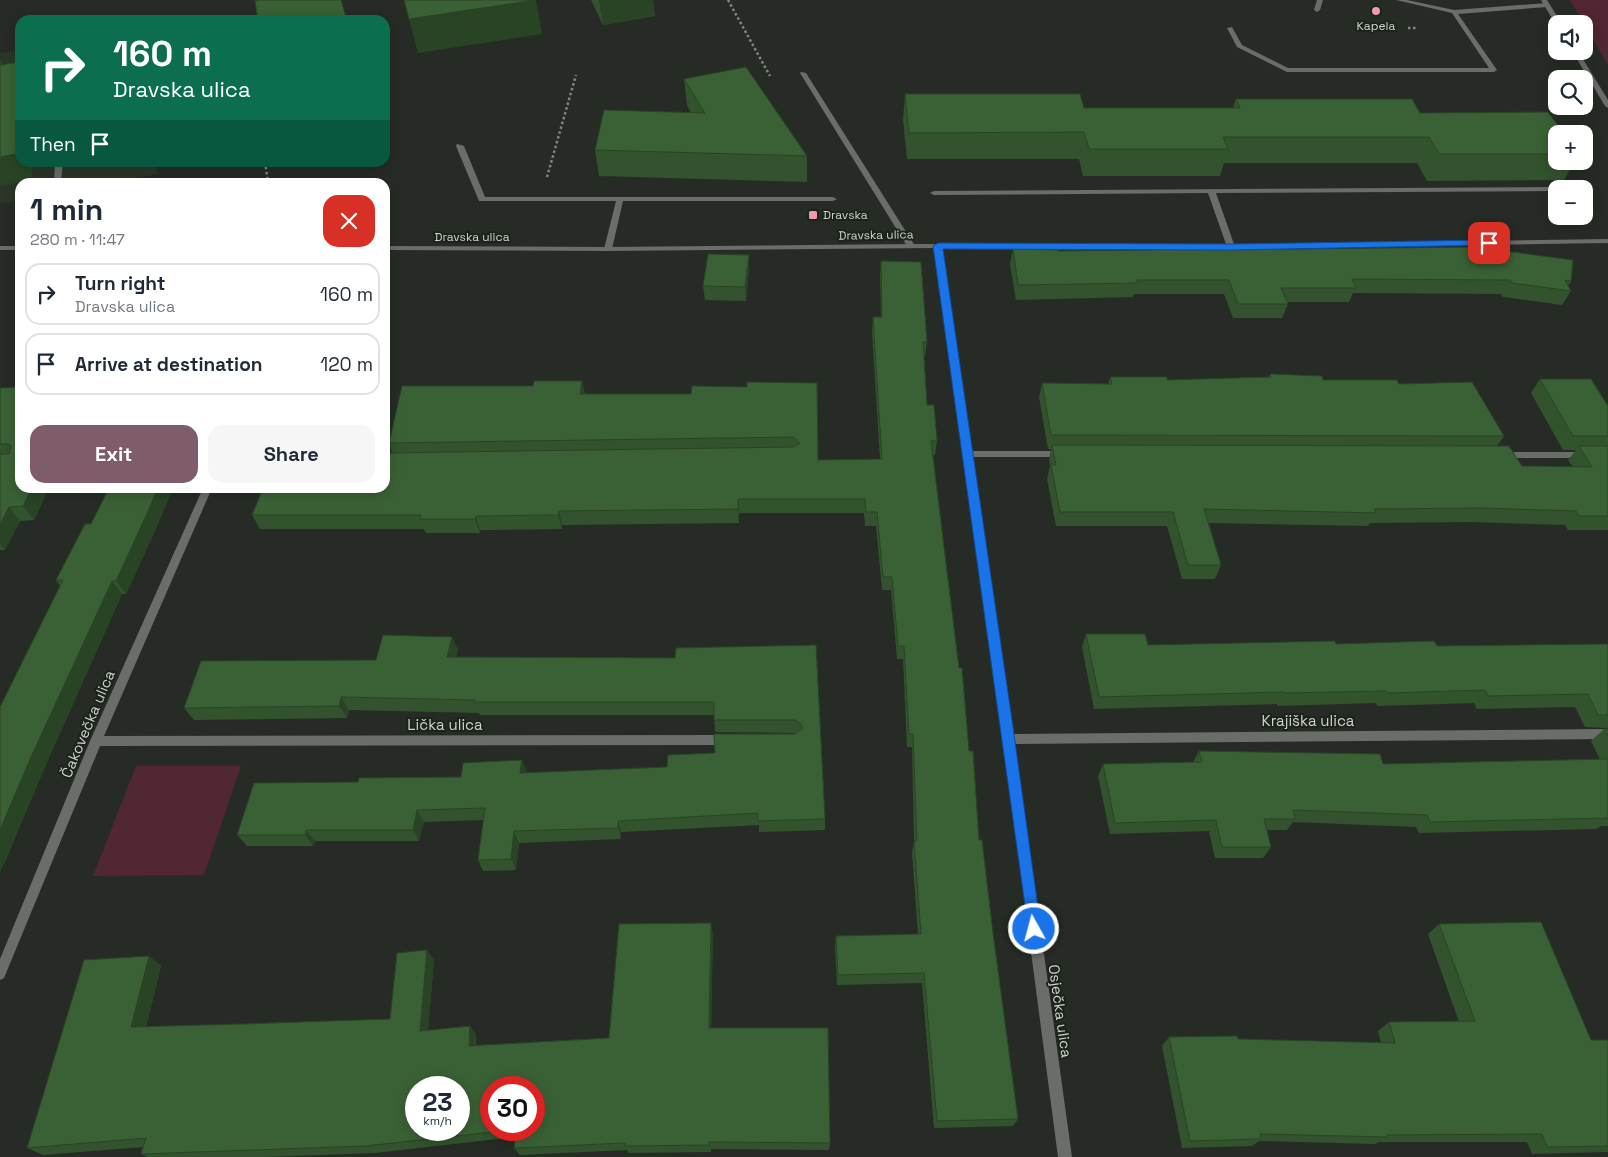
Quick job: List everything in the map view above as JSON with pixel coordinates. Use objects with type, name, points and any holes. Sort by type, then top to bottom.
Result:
[{"type":"street","points":[[1317,10],[1320,0]]},
{"type":"street","points":[[1399,0],[1454,12],[1546,2],[1553,15]]},
{"type":"street","points":[[1230,28],[1238,46],[1287,70],[1494,70],[1454,12]]},
{"type":"street","points":[[1580,60],[1608,106]]},
{"type":"street","points":[[803,73],[912,246]]},
{"type":"street","points":[[460,146],[482,199],[833,199]]},
{"type":"street","points":[[934,193],[1548,189]]},
{"type":"street","points":[[1210,191],[1231,247]]},
{"type":"street","points":[[608,249],[620,200]]},
{"type":"street","name":"Dravska ulica","points":[[390,248],[1231,247],[1608,241]]},
{"type":"street","name":"Osječka ulica","points":[[938,246],[1009,739],[1064,1157]]},
{"type":"street","points":[[0,248],[15,248]]},
{"type":"street","points":[[969,454],[1069,454]]},
{"type":"street","points":[[1488,455],[1608,455]]},
{"type":"street","name":"Čakovečka ulica","points":[[0,974],[96,742],[205,493]]},
{"type":"street","name":"Krajiška ulica","points":[[1009,739],[1608,734]]},
{"type":"street","name":"Lička ulica","points":[[96,742],[735,740]]},
{"type":"path","points":[[728,0],[770,76]]},
{"type":"path","points":[[541,199],[576,75]]},
{"type":"shaded area","points":[[1570,0],[1608,0],[1608,65],[1593,39],[1593,15],[1579,15]]},
{"type":"shaded area","points":[[15,51],[15,167],[156,167],[157,174],[135,178],[15,178],[15,201],[0,204],[0,53]]},
{"type":"shaded area","points":[[136,766],[241,766],[204,875],[93,876]]},
{"type":"building","points":[[341,0],[346,15],[257,15],[255,1]]},
{"type":"building","points":[[404,0],[536,0],[409,19]]},
{"type":"building","points":[[15,63],[15,154],[0,157],[0,65]]},
{"type":"building","points":[[746,67],[807,156],[595,150],[604,110],[705,113],[684,79]]},
{"type":"building","points":[[905,94],[1080,94],[1084,108],[1240,108],[1236,99],[1412,99],[1420,113],[1548,112],[1548,115],[1550,115],[1557,125],[1548,125],[1548,154],[1439,154],[1429,137],[1223,137],[1228,149],[1089,149],[1084,132],[909,133]]},
{"type":"building","points":[[1150,247],[1291,249],[1475,247],[1573,260],[1571,281],[1565,280],[1571,291],[1512,283],[1510,280],[1352,279],[1356,288],[1281,288],[1288,304],[1238,304],[1229,280],[1137,280],[1137,283],[1018,285],[1013,249],[1058,251],[1151,250]]},
{"type":"building","points":[[708,254],[749,255],[745,287],[703,286]]},
{"type":"building","points":[[881,261],[921,262],[927,342],[923,342],[927,405],[934,405],[937,441],[931,441],[959,668],[962,668],[969,751],[973,751],[979,840],[982,840],[1018,1119],[937,1121],[924,973],[838,975],[836,936],[921,934],[914,841],[917,841],[913,734],[909,734],[904,646],[898,646],[892,577],[883,577],[877,512],[866,512],[865,499],[738,499],[738,509],[559,511],[558,515],[476,516],[475,519],[420,519],[421,515],[252,515],[261,493],[390,493],[390,453],[793,447],[800,443],[793,437],[390,443],[402,386],[533,386],[534,381],[582,381],[580,394],[691,394],[692,386],[747,387],[747,382],[817,383],[818,460],[882,459],[873,317],[882,317]]},
{"type":"building","points":[[1270,374],[1322,376],[1323,380],[1397,380],[1399,384],[1472,382],[1504,436],[1051,435],[1042,383],[1112,384],[1110,377],[1167,377],[1167,380],[1271,377]]},
{"type":"building","points":[[1540,379],[1591,379],[1608,406],[1608,436],[1573,436]]},
{"type":"building","points":[[15,387],[15,493],[30,493],[23,506],[9,507],[0,524],[0,454],[9,454],[11,446],[9,444],[0,444],[0,388]]},
{"type":"building","points":[[1052,445],[1509,446],[1522,466],[1592,467],[1579,446],[1608,446],[1608,516],[1579,516],[1576,511],[1480,508],[1374,509],[1376,513],[1204,509],[1221,565],[1188,565],[1173,512],[1060,512],[1051,465],[1056,465]]},
{"type":"building","points":[[106,493],[156,493],[116,581],[112,581],[31,757],[0,830],[0,707],[63,580],[56,580],[85,524],[91,524]]},
{"type":"building","points":[[1086,634],[1145,634],[1148,645],[1335,641],[1336,644],[1434,641],[1437,646],[1608,644],[1608,715],[1598,715],[1588,694],[1488,696],[1485,690],[1387,693],[1386,691],[1284,692],[1099,697]]},
{"type":"building","points":[[383,635],[452,637],[447,657],[675,658],[676,648],[816,645],[825,819],[758,821],[758,813],[618,821],[618,828],[514,831],[511,859],[478,860],[485,808],[417,810],[413,830],[306,830],[305,835],[237,835],[254,783],[358,782],[359,778],[461,777],[463,763],[522,760],[520,773],[667,767],[668,755],[715,753],[714,734],[795,734],[803,728],[795,720],[714,720],[714,702],[474,702],[475,700],[341,697],[339,706],[184,708],[201,661],[376,660]]},
{"type":"building","points":[[1199,751],[1380,754],[1383,764],[1608,759],[1608,818],[1430,822],[1427,815],[1293,810],[1295,819],[1264,819],[1271,847],[1222,847],[1216,820],[1115,823],[1103,764],[1202,762]]},
{"type":"building","points":[[1541,922],[1591,1040],[1608,1040],[1608,1146],[1547,1147],[1542,1134],[1387,1135],[1387,1137],[1260,1134],[1261,1139],[1190,1141],[1169,1037],[1237,1036],[1238,1039],[1395,1043],[1389,1022],[1475,1021],[1439,924]]},
{"type":"building","points":[[711,923],[709,1028],[828,1028],[830,1143],[709,1142],[709,1145],[625,1146],[625,1143],[514,1148],[515,1141],[545,1141],[545,1076],[480,1076],[480,1133],[470,1134],[470,1076],[405,1076],[405,1141],[411,1141],[366,1146],[141,1154],[146,1138],[27,1148],[84,960],[149,956],[131,1027],[242,1024],[390,1019],[397,953],[427,950],[420,1031],[470,1026],[469,1046],[609,1038],[619,924]]},
{"type":"place","name":"Kapela","points":[[1376,11]]},
{"type":"place","name":"Dravska","points":[[813,215]]},
{"type":"route","points":[[1034,929],[969,454],[938,246],[1231,247],[1489,243]]}]
